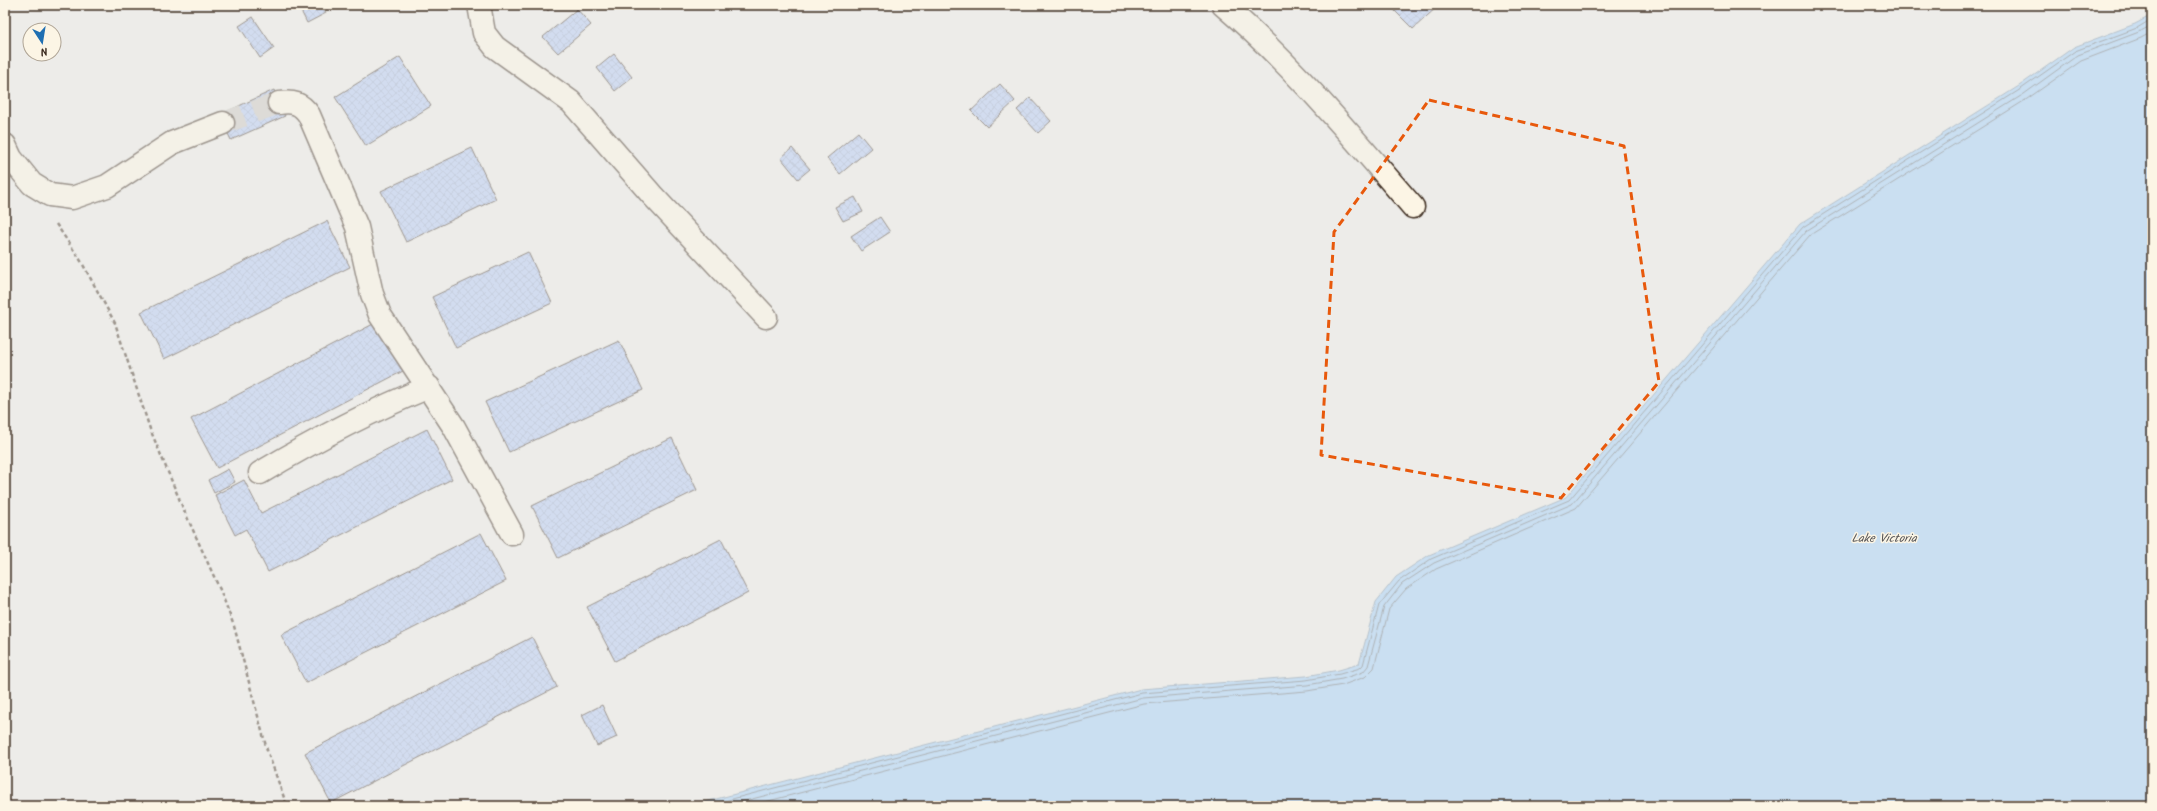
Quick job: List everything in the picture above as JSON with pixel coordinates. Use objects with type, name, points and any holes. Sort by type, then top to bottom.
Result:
[{"type":"street","points":[[479,5],[484,33],[495,47],[571,102],[612,146],[652,195],[766,317]]},
{"type":"street","points":[[1222,5],[1244,24],[1331,113],[1414,207]]},
{"type":"street","points":[[279,103],[291,102],[302,105],[309,115],[357,227],[372,294],[380,316],[429,387],[465,446],[512,534]]},
{"type":"street","points":[[5,145],[11,158],[32,184],[50,195],[72,198],[107,186],[172,143],[223,123]]},
{"type":"street","points":[[260,473],[313,441],[354,419],[429,387]]},
{"type":"path","points":[[54,220],[81,261],[114,323],[150,429],[183,508],[221,592],[234,626],[267,750],[287,806]]},
{"type":"highlighted area","points":[[1429,100],[1624,146],[1659,382],[1561,498],[1321,455],[1334,232]]},
{"type":"water","name":"Lake Victoria","points":[[2152,15],[2152,806],[689,806],[1141,689],[1306,676],[1339,670],[1359,664],[1376,602],[1396,577],[1429,555],[1566,497],[1800,224],[2019,86],[2074,47],[2135,24]]},
{"type":"building","points":[[298,5],[321,5],[326,13],[307,23]]},
{"type":"building","points":[[542,5],[555,5],[548,11]]},
{"type":"building","points":[[1389,5],[1439,5],[1413,29]]},
{"type":"building","points":[[577,9],[591,25],[558,53],[543,37]]},
{"type":"building","points":[[253,17],[274,48],[260,58],[239,26]]},
{"type":"building","points":[[614,54],[632,77],[615,91],[597,68]]},
{"type":"building","points":[[400,57],[431,106],[366,146],[335,97]]},
{"type":"building","points":[[1000,84],[1015,101],[987,127],[971,111]]},
{"type":"building","points":[[274,90],[285,116],[231,140],[219,115]]},
{"type":"building","points":[[1030,98],[1051,121],[1038,133],[1017,110]]},
{"type":"building","points":[[858,132],[871,148],[840,174],[827,158]]},
{"type":"building","points":[[472,148],[496,199],[406,242],[381,191]]},
{"type":"building","points":[[792,148],[810,169],[798,179],[781,158]]},
{"type":"building","points":[[855,197],[863,212],[843,221],[835,207]]},
{"type":"building","points":[[880,217],[890,232],[861,251],[851,236]]},
{"type":"building","points":[[327,221],[350,267],[164,359],[141,312]]},
{"type":"building","points":[[528,252],[552,303],[456,348],[432,297]]},
{"type":"building","points":[[377,322],[403,371],[217,468],[191,419]]},
{"type":"building","points":[[619,340],[643,390],[509,452],[485,402]]},
{"type":"building","points":[[427,429],[452,479],[268,572],[246,529],[235,535],[215,495],[244,480],[261,513]]},
{"type":"building","points":[[672,438],[697,490],[558,558],[532,506]]},
{"type":"building","points":[[228,469],[235,482],[214,493],[208,480]]},
{"type":"building","points":[[481,533],[506,581],[306,683],[281,635]]},
{"type":"building","points":[[721,539],[748,593],[615,661],[587,607]]},
{"type":"building","points":[[532,637],[557,687],[331,803],[305,753]]},
{"type":"building","points":[[602,705],[617,737],[597,746],[582,715]]},
{"type":"tunnel","points":[[223,123],[279,103]]}]
